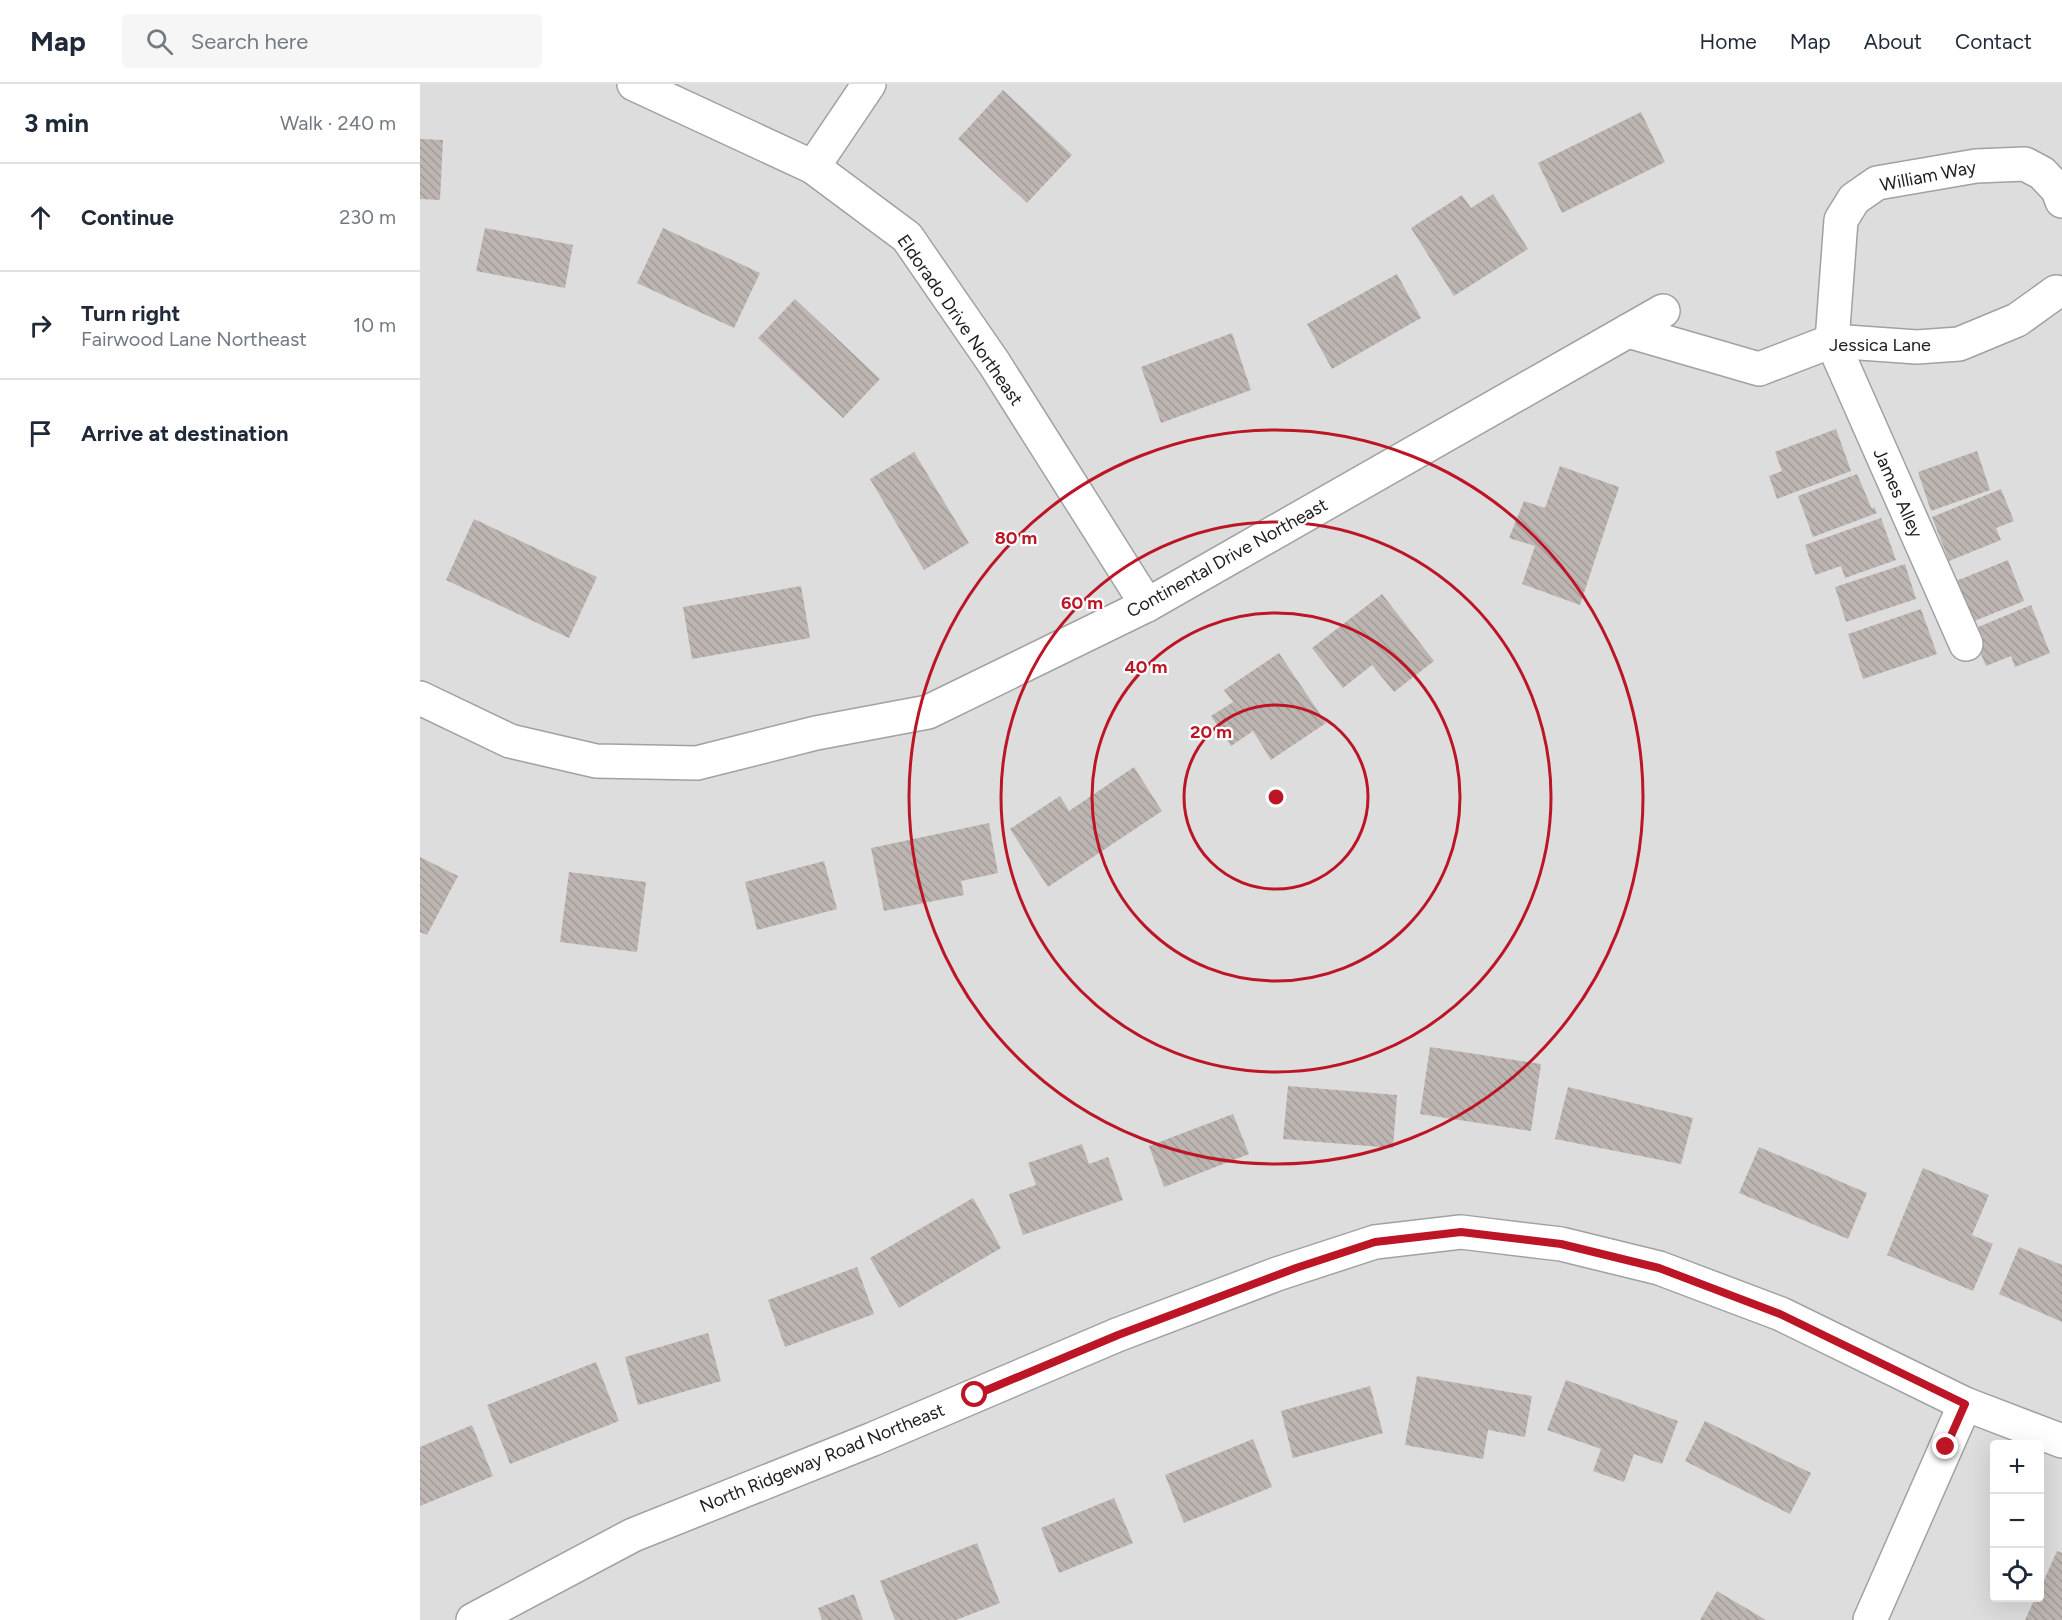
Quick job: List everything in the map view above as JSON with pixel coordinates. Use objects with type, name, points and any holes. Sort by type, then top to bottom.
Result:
[{"type":"street","name":"Eldorado Drive Northeast","points":[[634,84],[813,167],[907,237],[994,363],[1147,605]]},
{"type":"street","points":[[813,167],[869,84]]},
{"type":"street","name":"William Way","points":[[1832,341],[1841,220],[1854,199],[1877,183],[1976,166],[2025,164],[2042,173],[2058,190],[2062,201]]},
{"type":"street","name":"Jessica Lane","points":[[1628,331],[1759,369],[1832,341],[1917,346],[1959,344],[2017,320],[2056,292]]},
{"type":"street","name":"Continental Drive Northeast","points":[[420,698],[510,741],[596,761],[697,763],[816,733],[928,712],[1147,605],[1663,311]]},
{"type":"street","name":"James Alley","points":[[1832,341],[1966,644]]},
{"type":"street","name":"North Ridgeway Road Northeast","points":[[473,1620],[633,1535],[873,1438],[1118,1335],[1277,1275],[1375,1242],[1461,1232],[1561,1244],[1659,1268],[1780,1314],[1965,1404],[2062,1441]]},
{"type":"street","points":[[1870,1620],[1965,1404]]},
{"type":"shaded area","points":[[420,84],[2062,84],[2062,1620],[420,1620]]},
{"type":"building","points":[[1003,90],[1072,155],[1027,203],[958,139]]},
{"type":"building","points":[[1641,112],[1665,162],[1562,213],[1538,163]]},
{"type":"building","points":[[420,139],[443,140],[440,200],[420,199]]},
{"type":"building","points":[[1493,194],[1528,249],[1454,296],[1411,228],[1462,195],[1471,208]]},
{"type":"building","points":[[485,228],[573,245],[565,288],[476,271]]},
{"type":"building","points":[[663,228],[760,273],[734,328],[637,283]]},
{"type":"building","points":[[1397,274],[1421,318],[1332,369],[1307,324]]},
{"type":"building","points":[[795,299],[880,379],[843,418],[758,338]]},
{"type":"building","points":[[1232,333],[1251,390],[1161,423],[1141,367]]},
{"type":"building","points":[[1836,429],[1851,471],[1777,499],[1769,476],[1782,471],[1775,452]]},
{"type":"building","points":[[1977,451],[1990,490],[1931,511],[1918,472]]},
{"type":"building","points":[[914,452],[969,543],[924,570],[870,479]]},
{"type":"building","points":[[1560,466],[1619,487],[1580,605],[1522,584],[1535,546],[1509,538],[1524,501],[1545,508]]},
{"type":"building","points":[[1857,474],[1872,509],[1874,507],[1877,513],[1813,537],[1798,496]]},
{"type":"building","points":[[2001,489],[2014,521],[1996,528],[2001,540],[1949,561],[1932,517]]},
{"type":"building","points":[[1881,518],[1896,560],[1845,578],[1841,566],[1815,575],[1805,545]]},
{"type":"building","points":[[474,519],[597,577],[569,638],[446,580]]},
{"type":"building","points":[[2008,560],[2024,601],[1972,622],[1956,581]]},
{"type":"building","points":[[1905,564],[1916,599],[1846,622],[1835,587]]},
{"type":"building","points":[[801,586],[810,638],[692,659],[683,607]]},
{"type":"building","points":[[1382,594],[1434,661],[1394,692],[1372,665],[1343,688],[1312,648]]},
{"type":"building","points":[[2031,605],[2050,653],[2015,667],[2011,656],[1986,666],[1971,630]]},
{"type":"building","points":[[1921,609],[1937,654],[1863,679],[1848,634]]},
{"type":"building","points":[[1279,653],[1326,723],[1271,760],[1253,731],[1231,746],[1211,716],[1233,702],[1224,690]]},
{"type":"building","points":[[1134,767],[1162,811],[1048,887],[1010,829],[1060,796],[1069,811]]},
{"type":"building","points":[[989,823],[998,873],[961,881],[964,895],[884,911],[871,848]]},
{"type":"building","points":[[420,857],[458,876],[427,935],[420,932]]},
{"type":"building","points":[[824,861],[837,909],[757,930],[745,882]]},
{"type":"building","points":[[569,872],[646,882],[637,952],[560,942]]},
{"type":"building","points":[[1430,1047],[1541,1064],[1531,1131],[1420,1114]]},
{"type":"building","points":[[1288,1086],[1397,1095],[1393,1148],[1283,1139]]},
{"type":"building","points":[[1568,1087],[1693,1118],[1681,1164],[1555,1139]]},
{"type":"building","points":[[1233,1114],[1249,1154],[1164,1187],[1149,1146]]},
{"type":"building","points":[[1082,1144],[1089,1164],[1108,1157],[1123,1200],[1023,1235],[1009,1194],[1036,1185],[1028,1163]]},
{"type":"building","points":[[1759,1147],[1867,1193],[1848,1239],[1739,1193]]},
{"type":"building","points":[[1923,1168],[1989,1195],[1972,1235],[1993,1244],[1973,1291],[1887,1255]]},
{"type":"building","points":[[973,1198],[1001,1248],[899,1308],[870,1258]]},
{"type":"building","points":[[2019,1247],[2062,1265],[2062,1322],[1999,1294]]},
{"type":"building","points":[[857,1267],[874,1314],[785,1347],[768,1300]]},
{"type":"building","points":[[708,1333],[721,1381],[638,1405],[625,1357]]},
{"type":"building","points":[[596,1362],[619,1421],[510,1464],[487,1405]]},
{"type":"building","points":[[1417,1376],[1532,1396],[1525,1437],[1488,1430],[1483,1459],[1405,1445]]},
{"type":"building","points":[[1566,1380],[1678,1421],[1662,1464],[1634,1454],[1624,1482],[1593,1471],[1601,1449],[1547,1430]]},
{"type":"building","points":[[1370,1386],[1383,1433],[1293,1458],[1281,1411]]},
{"type":"building","points":[[1705,1421],[1811,1473],[1790,1514],[1685,1461]]},
{"type":"building","points":[[472,1425],[493,1476],[420,1506],[420,1447]]},
{"type":"building","points":[[1253,1439],[1272,1487],[1184,1523],[1165,1475]]},
{"type":"building","points":[[1114,1498],[1133,1543],[1059,1573],[1041,1528]]},
{"type":"building","points":[[977,1543],[1000,1603],[956,1620],[895,1620],[880,1581]]},
{"type":"building","points":[[2057,1551],[2062,1553],[2062,1620],[2025,1620],[2033,1602],[2044,1602],[2044,1580]]},
{"type":"building","points":[[1717,1591],[1766,1620],[1700,1620]]},
{"type":"building","points":[[854,1594],[863,1620],[822,1620],[818,1608]]},
{"type":"route","points":[[975,1395],[1118,1335],[1296,1268],[1375,1242],[1461,1232],[1561,1244],[1659,1268],[1780,1314],[1965,1404],[1946,1447]]}]
